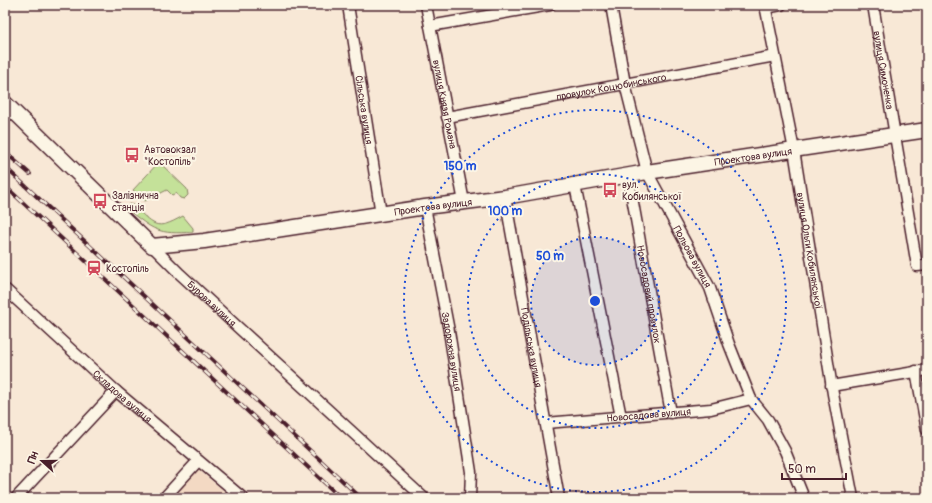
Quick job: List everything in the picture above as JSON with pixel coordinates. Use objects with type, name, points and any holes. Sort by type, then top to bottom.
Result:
[{"type":"main road","name":"Бурова вулиця","points":[[5,103],[152,246]]},
{"type":"main road","name":"Проектова вулиця","points":[[152,246],[204,241],[425,207],[505,197],[628,175],[927,130]]},
{"type":"street","name":"Сільська вулиця","points":[[348,5],[381,214]]},
{"type":"street","name":"вулиця Князя Романа","points":[[426,5],[464,202]]},
{"type":"street","points":[[430,26],[550,5]]},
{"type":"street","name":"Польова вулиця","points":[[611,5],[626,84],[647,172],[710,288],[750,399],[768,420],[785,451],[804,498]]},
{"type":"street","points":[[765,7],[781,5]]},
{"type":"street","name":"вулиця Симоненка","points":[[873,5],[893,135],[917,266],[927,265]]},
{"type":"street","name":"вулиця Ольги Кобилянської","points":[[765,7],[794,150],[831,386],[853,498]]},
{"type":"street","name":"провулок Коцюбинського","points":[[447,117],[774,56]]},
{"type":"street","name":"Новосадовий провулок","points":[[628,175],[671,413]]},
{"type":"street","points":[[576,185],[621,417]]},
{"type":"street","name":"Подільська вулиця","points":[[505,197],[559,498]]},
{"type":"street","name":"Задорожна вулиця","points":[[425,207],[449,331],[470,464],[470,498]]},
{"type":"street","name":"Бурова вулиця","points":[[152,246],[180,274],[424,498]]},
{"type":"street","name":"Складова вулиця","points":[[5,290],[116,391],[243,498]]},
{"type":"street","points":[[831,386],[927,370]]},
{"type":"street","points":[[916,372],[927,430]]},
{"type":"street","points":[[16,498],[116,391]]},
{"type":"street","name":"Новосадова вулиця","points":[[546,423],[711,409],[750,399]]},
{"type":"street","points":[[164,498],[198,461]]},
{"type":"shaded area","points":[[196,468],[232,498],[168,498]]},
{"type":"green space","points":[[159,162],[187,189],[188,195],[184,199],[180,198],[176,193],[172,195],[167,190],[145,201],[133,190]]},
{"type":"green space","points":[[129,204],[133,205],[155,224],[166,224],[183,216],[193,228],[193,232],[172,233],[157,230],[143,222],[127,209]]},
{"type":"railway","points":[[5,152],[30,174]]},
{"type":"railway","points":[[5,167],[361,498]]},
{"type":"railway","points":[[5,186],[341,498]]},
{"type":"place","name":"Автовокзал \"Костопіль\"","points":[[132,155]]},
{"type":"place","name":"вул. Кобилянської","points":[[610,190]]},
{"type":"place","name":"Залізнична станція","points":[[100,201]]},
{"type":"place","name":"Костопіль","points":[[94,268]]}]
